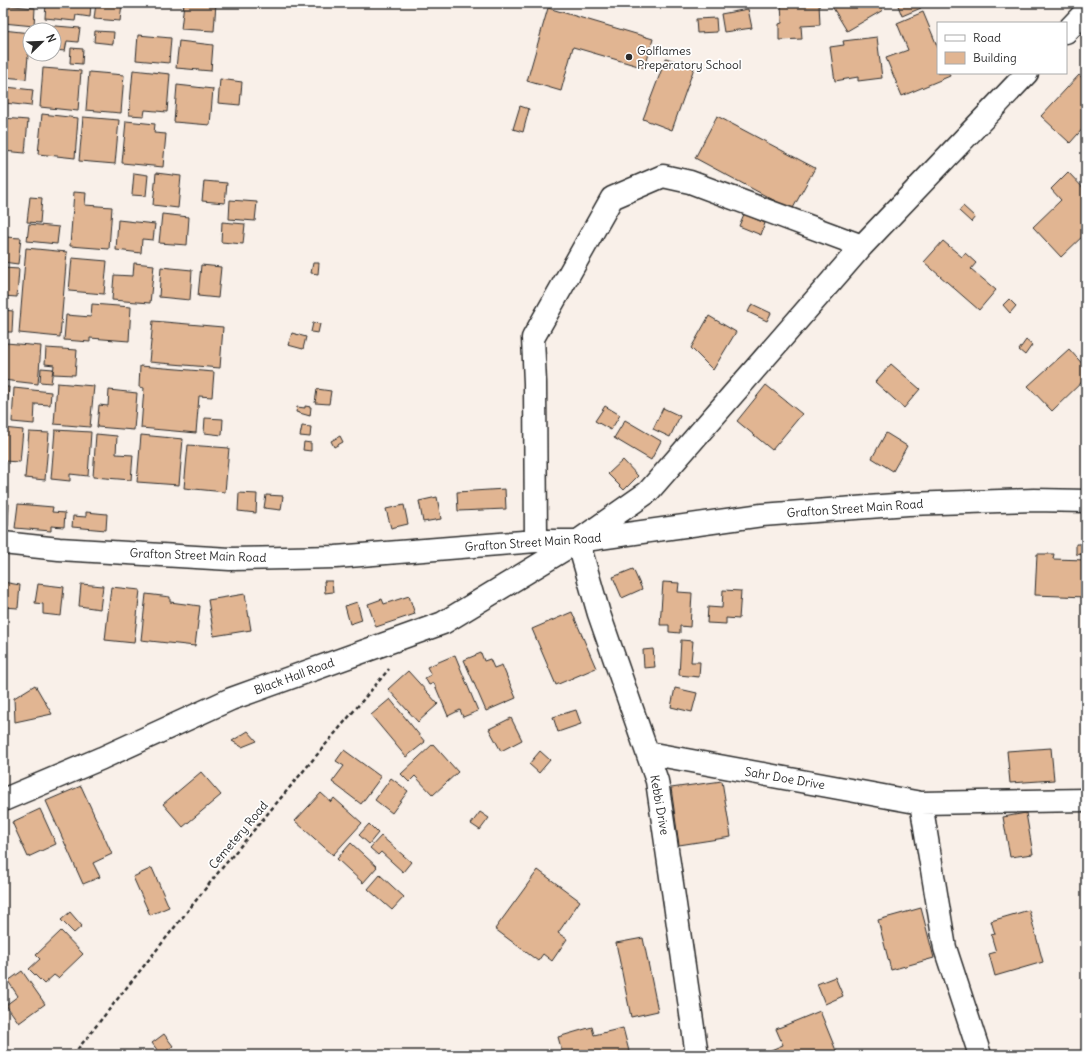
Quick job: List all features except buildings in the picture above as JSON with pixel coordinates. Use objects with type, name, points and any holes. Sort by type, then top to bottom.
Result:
[{"type":"street","points":[[1067,31],[1086,11]]},
{"type":"street","name":"Black Hall Road","points":[[3,800],[102,758],[231,699],[443,623],[578,541],[648,492],[862,246],[1026,74]]},
{"type":"street","points":[[536,541],[535,383],[533,338],[612,198],[663,176],[690,182],[862,246]]},
{"type":"street","name":"Grafton Street Main Road","points":[[3,543],[59,549],[230,559],[336,557],[536,541],[578,541],[762,514],[908,504],[1034,500],[1086,501]]},
{"type":"street","name":"Kebbi Drive","points":[[578,541],[599,614],[657,781],[697,1055]]},
{"type":"street","name":"Sahr Doe Drive","points":[[648,753],[921,803],[1086,800]]},
{"type":"street","points":[[921,803],[944,948],[980,1055]]},
{"type":"path","name":"Cemetery Road","points":[[73,1055],[218,874],[392,666]]},
{"type":"place","name":"Golflames Preperatory School","points":[[629,57]]}]
